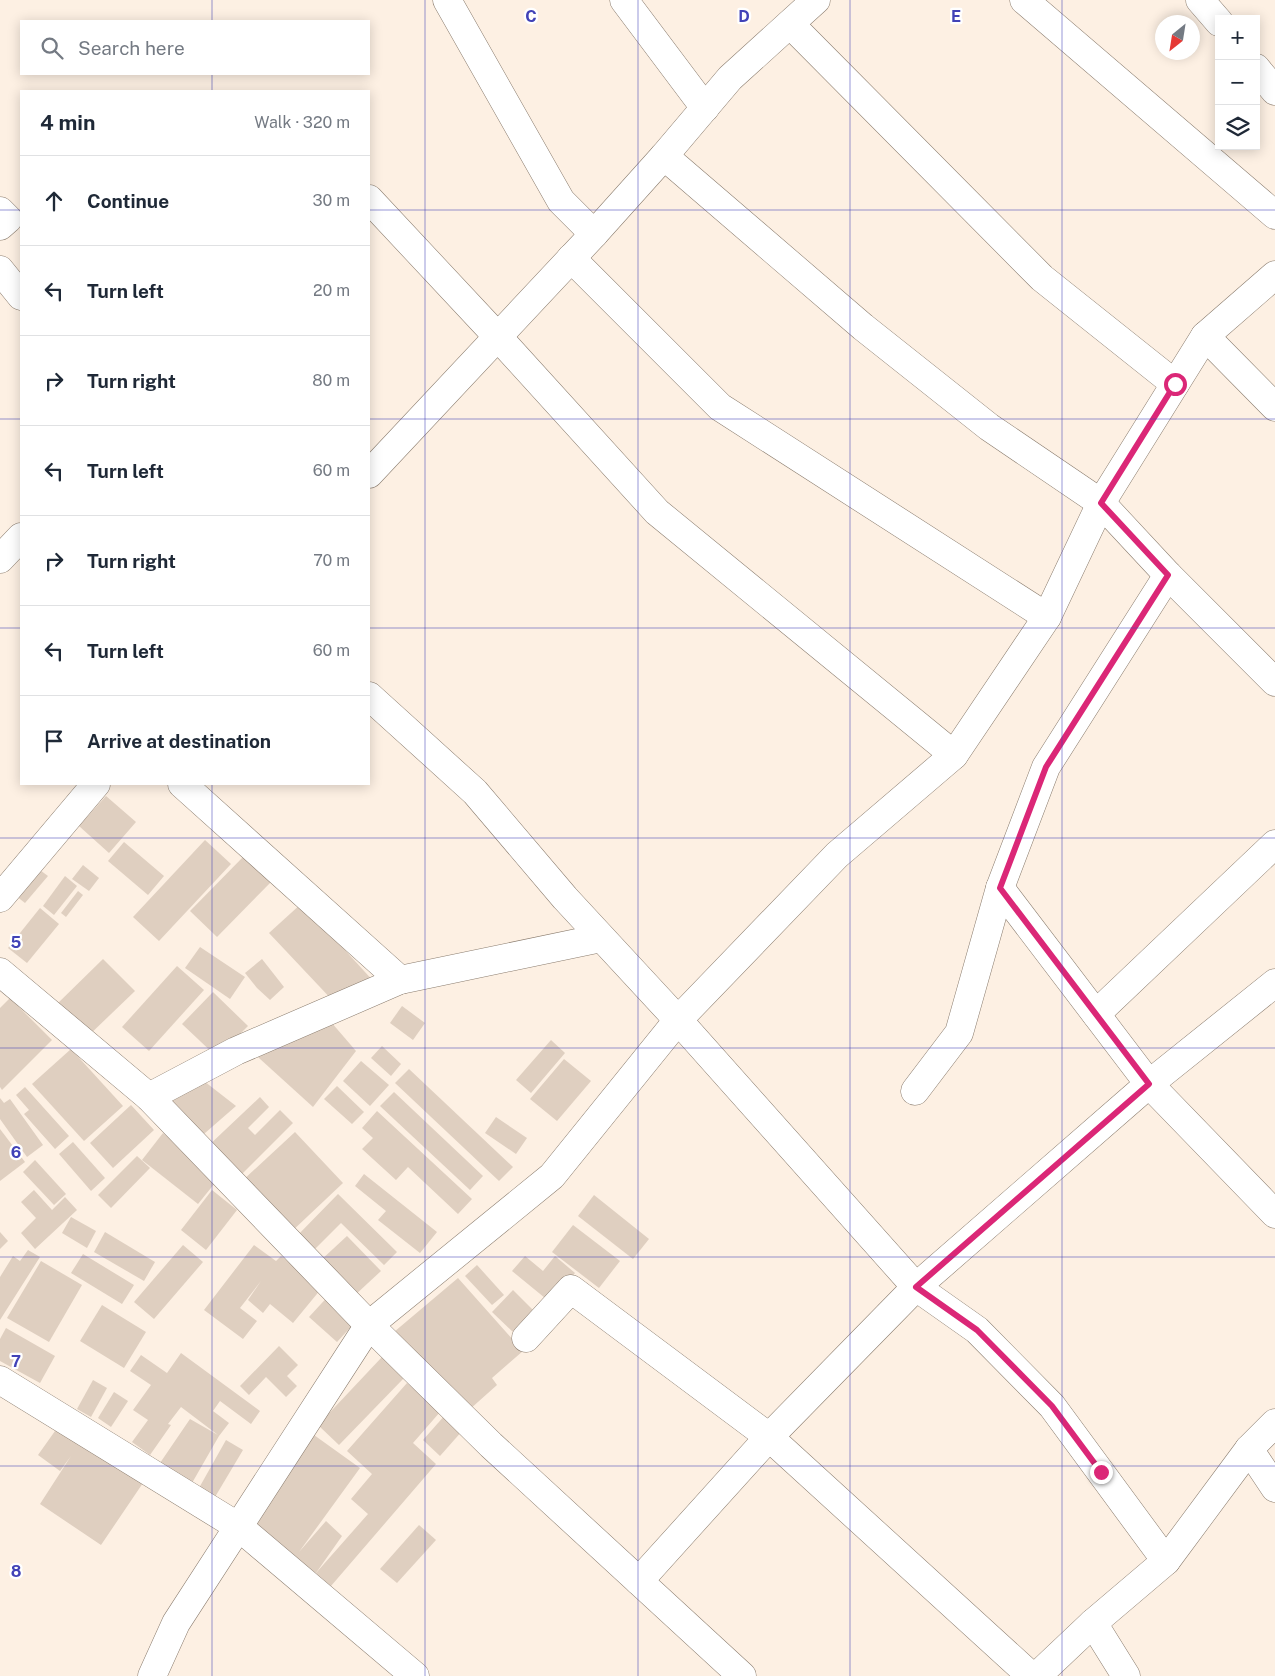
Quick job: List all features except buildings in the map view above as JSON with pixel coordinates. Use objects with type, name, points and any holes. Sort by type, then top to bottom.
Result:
[{"type":"street","points":[[447,0],[561,201],[594,234]]},
{"type":"street","points":[[624,0],[705,108]]},
{"type":"street","points":[[370,473],[594,234],[664,156],[730,78],[816,0]]},
{"type":"street","points":[[1024,0],[1275,215]]},
{"type":"street","points":[[1200,0],[1215,17]]},
{"type":"street","points":[[790,24],[1042,278],[1175,384]]},
{"type":"street","points":[[1260,73],[1275,91]]},
{"type":"street","points":[[664,156],[862,327],[989,427],[1101,503],[1168,575],[1275,682]]},
{"type":"street","points":[[370,200],[657,512],[954,755]]},
{"type":"street","points":[[571,258],[720,407],[1047,617]]},
{"type":"street","points":[[0,270],[20,295]]},
{"type":"street","points":[[152,1676],[176,1623],[369,1325],[552,1176],[678,1020],[837,854],[954,755],[1047,617],[1101,503],[1205,336],[1275,275]]},
{"type":"street","points":[[1205,336],[1275,407]]},
{"type":"street","points":[[0,560],[20,538]]},
{"type":"street","points":[[915,1091],[960,1032],[1000,888],[1046,767],[1168,575]]},
{"type":"street","points":[[370,697],[475,792],[601,938],[678,1020],[916,1287],[977,1330],[1052,1406],[1166,1561]]},
{"type":"street","points":[[0,898],[95,785]]},
{"type":"street","points":[[183,785],[400,980]]},
{"type":"street","points":[[1096,1014],[1275,844]]},
{"type":"street","points":[[1000,888],[1149,1084],[1275,1214]]},
{"type":"street","points":[[148,1097],[236,1051],[400,980],[601,938]]},
{"type":"street","points":[[2,977],[148,1097],[369,1325],[491,1445],[742,1676]]},
{"type":"street","points":[[639,1581],[769,1437],[916,1287],[1149,1084],[1275,983]]},
{"type":"street","points":[[526,1338],[571,1289],[769,1437],[1031,1676]]},
{"type":"street","points":[[0,1380],[239,1527],[415,1676]]},
{"type":"street","points":[[1036,1676],[1093,1623],[1166,1561],[1249,1449],[1275,1423]]},
{"type":"street","points":[[1249,1449],[1275,1488]]},
{"type":"street","points":[[1093,1623],[1126,1676]]},
{"type":"route","points":[[1101,1472],[1052,1406],[977,1330],[916,1287],[1149,1084],[1000,888],[1046,767],[1168,575],[1101,503],[1175,384]]}]
